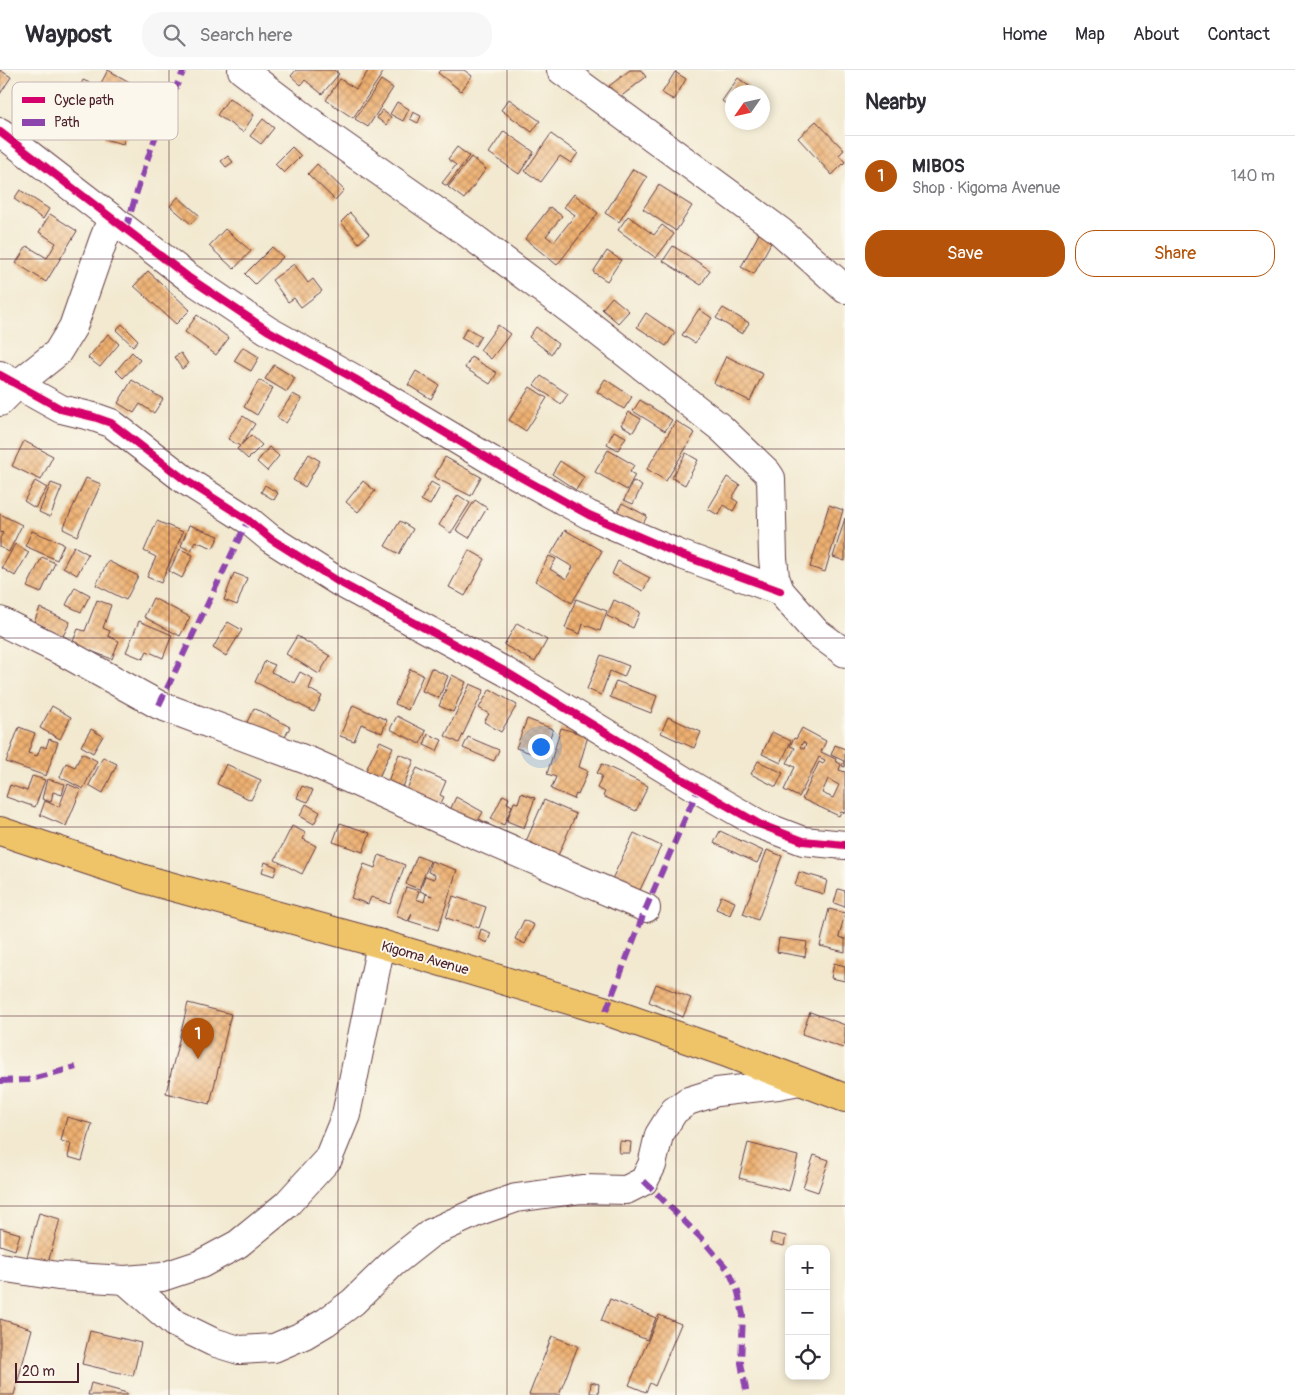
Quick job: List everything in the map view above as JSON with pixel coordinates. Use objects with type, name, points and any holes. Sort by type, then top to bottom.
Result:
[{"type":"main road","name":"Kigoma Avenue","points":[[0,831],[144,879],[381,944],[606,1011],[724,1052],[845,1098]]},
{"type":"street","points":[[242,70],[332,138],[466,232],[573,312],[721,428],[768,472],[771,478],[773,558],[775,577],[780,591],[815,631],[845,653]]},
{"type":"street","points":[[576,75],[780,231],[845,289]]},
{"type":"street","points":[[0,132],[188,277],[267,330],[355,379],[506,470],[588,515],[679,554],[780,591]]},
{"type":"street","points":[[6,387],[57,353],[73,327],[112,218]]},
{"type":"street","points":[[6,387],[61,409],[111,423],[185,480],[248,520],[270,539],[339,582],[506,672],[759,824],[803,841],[845,845]]},
{"type":"street","points":[[0,621],[65,652],[158,705],[309,761],[646,908]]},
{"type":"street","points":[[0,1267],[58,1276],[125,1280],[162,1277],[201,1264],[238,1244],[286,1205],[328,1159],[346,1115],[381,944]]},
{"type":"street","points":[[125,1280],[174,1324],[239,1350],[274,1348],[304,1335],[326,1322],[353,1302],[393,1263],[431,1233],[479,1211],[516,1198],[582,1188],[626,1190],[644,1181],[652,1165],[660,1135],[674,1111],[688,1101],[717,1092],[800,1081]]},
{"type":"building","points":[[0,70],[11,77],[0,94]]},
{"type":"building","points":[[108,70],[129,82],[102,82]]},
{"type":"building","points":[[296,70],[334,70],[339,74],[322,94],[305,80],[301,85],[291,76]]},
{"type":"building","points":[[369,70],[384,71],[353,118],[326,100],[340,79],[356,89]]},
{"type":"building","points":[[440,70],[464,70],[472,76],[461,91],[438,73]]},
{"type":"building","points":[[630,70],[641,70],[646,77],[619,98],[609,86]]},
{"type":"building","points":[[675,72],[686,79],[674,100],[662,93]]},
{"type":"building","points":[[738,78],[748,85],[733,85]]},
{"type":"building","points":[[381,80],[393,88],[368,127],[355,119]]},
{"type":"building","points":[[229,98],[254,115],[243,132],[217,115]]},
{"type":"building","points":[[509,99],[540,121],[532,132],[501,110]]},
{"type":"building","points":[[397,102],[409,109],[403,121],[390,114]]},
{"type":"building","points":[[382,110],[391,117],[386,125],[377,118]]},
{"type":"building","points":[[413,112],[421,116],[418,123],[410,119]]},
{"type":"building","points":[[263,119],[274,128],[261,144],[250,136]]},
{"type":"building","points":[[816,121],[844,150],[839,155],[845,162],[832,175],[798,138]]},
{"type":"building","points":[[504,131],[534,152],[519,174],[489,153]]},
{"type":"building","points":[[551,134],[578,153],[571,163],[560,156],[541,182],[525,171]]},
{"type":"building","points":[[108,140],[124,140],[123,144]]},
{"type":"building","points":[[292,147],[301,156],[284,173],[275,164]]},
{"type":"building","points":[[457,147],[469,156],[447,186],[442,183],[456,165],[448,159]]},
{"type":"building","points":[[228,156],[233,162],[226,167],[221,161]]},
{"type":"building","points":[[471,157],[486,169],[464,199],[448,187]]},
{"type":"building","points":[[317,164],[344,190],[335,200],[308,174]]},
{"type":"building","points":[[633,169],[647,177],[619,222],[605,213]]},
{"type":"building","points":[[659,185],[692,206],[676,231],[643,209]]},
{"type":"building","points":[[20,190],[49,209],[43,219],[14,199]]},
{"type":"building","points":[[574,194],[598,213],[557,265],[525,239],[550,207],[562,216],[546,236],[554,242],[575,215],[564,207]]},
{"type":"building","points":[[178,197],[199,215],[191,224],[170,206]]},
{"type":"building","points":[[350,213],[369,234],[359,243],[341,222]]},
{"type":"building","points":[[50,214],[77,231],[46,282],[16,263],[27,246],[47,258],[56,243],[39,232]]},
{"type":"building","points":[[628,216],[654,235],[662,225],[674,234],[656,258],[618,230]]},
{"type":"building","points":[[225,229],[251,251],[234,269],[209,246]]},
{"type":"building","points":[[760,232],[773,239],[754,274],[741,267]]},
{"type":"building","points":[[673,246],[710,270],[701,285],[663,261]]},
{"type":"building","points":[[272,247],[283,257],[255,284],[245,274]]},
{"type":"building","points":[[607,251],[621,260],[607,281],[593,272]]},
{"type":"building","points":[[294,264],[308,283],[313,279],[322,291],[301,307],[294,298],[288,302],[272,280]]},
{"type":"building","points":[[148,271],[190,310],[176,324],[134,286]]},
{"type":"building","points":[[612,297],[629,311],[618,323],[602,309]]},
{"type":"building","points":[[723,308],[749,323],[742,334],[716,318]]},
{"type":"building","points":[[699,309],[712,318],[695,343],[682,335]]},
{"type":"building","points":[[646,313],[675,333],[666,346],[637,327]]},
{"type":"building","points":[[197,315],[229,338],[216,355],[185,332]]},
{"type":"building","points":[[122,324],[138,340],[133,346],[116,330]]},
{"type":"building","points":[[498,325],[510,334],[491,359],[480,350]]},
{"type":"building","points":[[536,327],[558,344],[551,354],[529,337]]},
{"type":"building","points":[[467,328],[481,336],[475,346],[461,338]]},
{"type":"building","points":[[108,334],[119,344],[100,367],[88,358]]},
{"type":"building","points":[[243,347],[259,357],[251,371],[234,361]]},
{"type":"building","points":[[132,352],[140,360],[123,378],[116,371]]},
{"type":"building","points":[[181,353],[188,364],[182,369],[174,357]]},
{"type":"building","points":[[726,356],[763,374],[750,401],[714,383]]},
{"type":"building","points":[[471,357],[497,373],[490,384],[465,368]]},
{"type":"building","points":[[274,365],[295,378],[287,392],[265,379]]},
{"type":"building","points":[[416,371],[439,385],[431,399],[408,385]]},
{"type":"building","points":[[541,376],[568,394],[561,404],[534,385]]},
{"type":"building","points":[[605,379],[632,397],[624,409],[597,392]]},
{"type":"building","points":[[132,380],[163,399],[154,413],[140,404],[134,413],[118,403]]},
{"type":"building","points":[[259,380],[273,388],[257,415],[244,407]]},
{"type":"building","points":[[530,387],[547,398],[526,431],[509,420]]},
{"type":"building","points":[[293,394],[302,399],[286,423],[277,417]]},
{"type":"building","points":[[640,400],[672,420],[665,431],[633,411]]},
{"type":"building","points":[[629,412],[641,419],[633,432],[621,425]]},
{"type":"building","points":[[243,416],[255,424],[241,445],[251,435],[262,445],[248,459],[237,449],[240,446],[228,439]]},
{"type":"building","points":[[676,421],[695,433],[666,481],[647,469]]},
{"type":"building","points":[[614,431],[626,437],[618,450],[607,444]]},
{"type":"building","points":[[24,441],[53,456],[41,480],[12,466]]},
{"type":"building","points":[[269,447],[279,456],[267,471],[257,462]]},
{"type":"building","points":[[608,450],[634,465],[630,472],[635,475],[627,490],[595,472]]},
{"type":"building","points":[[686,453],[698,460],[685,485],[672,478]]},
{"type":"building","points":[[309,454],[320,461],[305,487],[293,480]]},
{"type":"building","points":[[445,457],[481,477],[471,496],[434,477]]},
{"type":"building","points":[[560,461],[584,477],[576,490],[552,474]]},
{"type":"building","points":[[727,477],[740,485],[732,498],[738,502],[733,511],[724,505],[718,515],[708,509]]},
{"type":"building","points":[[86,478],[101,484],[77,536],[63,529]]},
{"type":"building","points":[[35,481],[47,488],[35,508],[24,501]]},
{"type":"building","points":[[363,481],[375,491],[358,512],[346,502]]},
{"type":"building","points":[[633,481],[642,486],[633,504],[624,500]]},
{"type":"building","points":[[431,482],[440,487],[430,505],[421,500]]},
{"type":"building","points":[[51,483],[62,487],[50,517],[39,512]]},
{"type":"building","points":[[265,485],[278,493],[274,500],[261,492]]},
{"type":"building","points":[[458,495],[470,503],[451,533],[439,525]]},
{"type":"building","points":[[475,500],[487,508],[469,538],[456,530]]},
{"type":"building","points":[[622,503],[647,516],[640,530],[615,517]]},
{"type":"building","points":[[829,505],[843,510],[825,572],[810,567]]},
{"type":"building","points":[[0,514],[22,525],[9,552],[0,547],[0,538],[3,533],[0,532]]},
{"type":"building","points":[[845,518],[845,561],[833,557]]},
{"type":"building","points":[[157,521],[183,532],[161,583],[147,577],[156,557],[144,551]]},
{"type":"building","points":[[400,521],[413,529],[399,554],[385,546]]},
{"type":"building","points":[[189,525],[219,536],[213,548],[195,541],[191,551],[181,546]]},
{"type":"building","points":[[565,530],[602,551],[572,603],[535,581],[549,556],[556,559],[550,569],[566,579],[573,567],[551,554]]},
{"type":"building","points":[[32,531],[64,544],[57,560],[25,546]]},
{"type":"building","points":[[15,544],[29,552],[15,576],[2,568]]},
{"type":"building","points":[[74,546],[88,554],[77,575],[63,567]]},
{"type":"building","points":[[180,549],[193,555],[182,578],[169,571]]},
{"type":"building","points":[[469,550],[485,559],[465,596],[449,587]]},
{"type":"building","points":[[42,557],[55,563],[41,593],[27,587]]},
{"type":"building","points":[[108,561],[138,576],[126,600],[96,585]]},
{"type":"building","points":[[618,561],[650,578],[643,591],[612,574]]},
{"type":"building","points":[[234,573],[247,578],[237,605],[224,600]]},
{"type":"building","points":[[75,587],[90,595],[81,612],[66,605]]},
{"type":"building","points":[[153,598],[190,617],[180,636],[144,617]]},
{"type":"building","points":[[576,599],[607,611],[600,631],[583,624],[580,634],[565,628]]},
{"type":"building","points":[[97,600],[111,605],[103,628],[110,631],[108,636],[119,641],[112,659],[72,644],[78,629],[85,631]]},
{"type":"building","points":[[614,600],[640,612],[633,628],[607,616]]},
{"type":"building","points":[[40,608],[70,622],[63,636],[34,622]]},
{"type":"building","points":[[139,621],[172,635],[163,658],[147,651],[143,659],[126,652]]},
{"type":"building","points":[[228,622],[242,630],[226,656],[213,648]]},
{"type":"building","points":[[517,623],[547,640],[535,662],[504,645]]},
{"type":"building","points":[[297,636],[330,656],[319,674],[286,654]]},
{"type":"building","points":[[601,655],[629,666],[624,677],[610,671],[601,695],[587,689]]},
{"type":"building","points":[[265,661],[275,665],[271,672],[294,683],[300,672],[313,679],[309,689],[322,696],[314,712],[255,682]]},
{"type":"building","points":[[431,668],[448,676],[439,698],[422,691]]},
{"type":"building","points":[[410,669],[423,675],[408,710],[395,704]]},
{"type":"building","points":[[452,675],[466,682],[453,712],[439,706]]},
{"type":"building","points":[[616,681],[657,696],[651,713],[610,697]]},
{"type":"building","points":[[470,684],[484,690],[459,743],[445,736]]},
{"type":"building","points":[[490,689],[517,705],[501,732],[484,722],[489,714],[479,708]]},
{"type":"building","points":[[353,705],[387,720],[382,733],[361,724],[354,741],[340,736]]},
{"type":"building","points":[[52,706],[71,717],[60,739],[40,728]]},
{"type":"building","points":[[254,708],[290,727],[282,743],[246,724]]},
{"type":"building","points":[[397,716],[426,731],[420,744],[390,729]]},
{"type":"building","points":[[668,717],[701,732],[694,748],[661,733]]},
{"type":"building","points":[[527,719],[553,729],[543,757],[516,748]]},
{"type":"building","points":[[19,727],[35,733],[28,753],[37,756],[41,746],[46,748],[49,739],[58,742],[46,776],[6,762]]},
{"type":"building","points":[[561,728],[588,736],[579,767],[588,771],[578,795],[576,794],[574,799],[551,789],[556,777],[547,774]]},
{"type":"building","points":[[802,728],[826,741],[821,752],[836,759],[835,761],[841,764],[839,770],[845,772],[845,813],[841,812],[839,816],[802,799],[819,762],[823,764],[825,760],[819,757],[799,797],[784,790],[795,767],[787,763],[795,748],[790,746],[794,738],[796,739]],"holes":[[[803,742],[806,744],[804,749],[800,747]],[[828,779],[839,785],[833,798],[822,793]]]},
{"type":"building","points":[[91,729],[103,736],[93,753],[81,746]]},
{"type":"building","points":[[772,732],[791,741],[781,763],[762,754]]},
{"type":"building","points":[[428,734],[442,740],[437,751],[424,745]]},
{"type":"building","points":[[468,737],[499,750],[494,761],[463,748]]},
{"type":"building","points":[[380,741],[393,747],[379,777],[366,770]]},
{"type":"building","points":[[835,745],[845,749],[845,767],[842,766],[844,761],[831,755]]},
{"type":"building","points":[[82,753],[97,761],[83,789],[60,777],[66,763],[75,767]]},
{"type":"building","points":[[399,754],[414,760],[403,787],[388,781]]},
{"type":"building","points":[[103,757],[117,764],[103,793],[89,785]]},
{"type":"building","points":[[758,761],[783,773],[776,787],[751,774]]},
{"type":"building","points":[[226,764],[261,780],[251,800],[217,784]]},
{"type":"building","points":[[602,764],[648,786],[636,811],[603,796],[605,792],[597,788],[602,776],[597,773]]},
{"type":"building","points":[[417,768],[446,781],[440,795],[444,797],[438,809],[405,793]]},
{"type":"building","points":[[32,776],[45,780],[35,807],[6,797],[10,785],[27,791]]},
{"type":"building","points":[[47,779],[65,784],[62,795],[53,792],[51,802],[42,799]]},
{"type":"building","points":[[68,784],[81,790],[66,826],[40,815],[45,801],[59,807]]},
{"type":"building","points":[[302,786],[313,790],[308,802],[297,798]]},
{"type":"building","points":[[521,793],[535,798],[524,828],[507,821],[514,802],[518,803]]},
{"type":"building","points":[[503,795],[509,798],[507,803],[512,806],[504,825],[491,819]]},
{"type":"building","points":[[456,797],[483,812],[479,819],[489,824],[485,833],[450,810]]},
{"type":"building","points":[[544,800],[576,814],[556,860],[524,846]]},
{"type":"building","points":[[306,804],[320,812],[314,824],[300,816]]},
{"type":"building","points":[[340,823],[370,833],[363,852],[333,842]]},
{"type":"building","points":[[292,826],[306,833],[303,839],[316,846],[302,874],[275,860]]},
{"type":"building","points":[[720,831],[763,851],[757,863],[714,843]]},
{"type":"building","points":[[634,833],[661,846],[639,892],[612,879]]},
{"type":"building","points":[[767,850],[782,856],[758,920],[743,914]]},
{"type":"building","points":[[379,855],[405,865],[390,904],[371,897],[368,904],[351,898],[364,864],[375,868]]},
{"type":"building","points":[[417,856],[430,861],[419,889],[406,884]]},
{"type":"building","points":[[431,861],[457,870],[438,930],[409,921],[412,914],[408,921],[396,916],[406,887],[419,891],[416,899],[424,902],[426,894],[432,896],[420,891],[425,876],[434,879],[435,875],[428,872]]},
{"type":"building","points":[[265,862],[277,867],[274,876],[262,872]]},
{"type":"building","points":[[799,872],[827,880],[824,894],[795,886]]},
{"type":"building","points":[[838,889],[845,891],[845,907],[834,903]]},
{"type":"building","points":[[453,896],[486,907],[479,928],[446,918]]},
{"type":"building","points":[[721,896],[735,902],[730,915],[716,909]]},
{"type":"building","points":[[829,909],[845,913],[839,937],[845,939],[845,952],[820,946]]},
{"type":"building","points":[[524,920],[534,925],[525,944],[515,939]]},
{"type":"building","points":[[481,929],[491,933],[487,943],[478,939]]},
{"type":"building","points":[[779,938],[807,942],[805,957],[777,952]]},
{"type":"building","points":[[834,963],[845,966],[845,981],[831,978]]},
{"type":"building","points":[[656,984],[691,998],[683,1017],[649,1002]]},
{"type":"building","points":[[188,1003],[231,1014],[210,1104],[166,1093]]},
{"type":"building","points":[[810,1012],[845,1025],[845,1043],[843,1048],[802,1034]]},
{"type":"building","points":[[67,1117],[92,1124],[82,1161],[68,1157],[71,1144],[61,1141]]},
{"type":"building","points":[[620,1141],[631,1142],[630,1153],[619,1153]]},
{"type":"building","points":[[748,1143],[798,1156],[789,1191],[739,1178]]},
{"type":"building","points":[[814,1155],[829,1160],[818,1192],[803,1187]]},
{"type":"building","points":[[39,1213],[60,1219],[47,1267],[26,1261]]},
{"type":"building","points":[[0,1228],[20,1234],[15,1250],[0,1245]]},
{"type":"building","points":[[772,1233],[786,1236],[784,1246],[770,1243]]},
{"type":"building","points":[[610,1299],[656,1318],[647,1340],[601,1321]]},
{"type":"building","points":[[659,1315],[681,1324],[655,1386],[650,1383],[646,1392],[629,1385]]},
{"type":"building","points":[[0,1319],[32,1329],[14,1395],[0,1395]]},
{"type":"building","points":[[90,1331],[141,1343],[133,1376],[82,1364]]},
{"type":"building","points":[[552,1336],[578,1346],[559,1395],[529,1395]]},
{"type":"building","points":[[591,1382],[599,1384],[598,1394],[590,1393]]},
{"type":"building","points":[[91,1383],[127,1393],[127,1395],[88,1395]]},
{"type":"marked path","points":[[178,83],[184,70]]},
{"type":"marked path","points":[[126,229],[154,140]]},
{"type":"marked path","points":[[159,705],[248,520]]},
{"type":"marked path","points":[[606,1011],[646,908],[698,789]]},
{"type":"marked path","points":[[0,1081],[28,1080],[76,1067]]},
{"type":"marked path","points":[[644,1181],[701,1238],[729,1271],[738,1292],[743,1315],[741,1363],[747,1395]]},
{"type":"cycle path","points":[[0,132],[188,277],[267,330],[589,515],[679,554],[780,591]]},
{"type":"cycle path","points":[[0,375],[61,409],[111,423],[185,480],[248,520],[271,539],[339,582],[506,672],[759,824],[803,841],[845,845]]},
{"type":"place","name":"MIBOS","points":[[198,1059]]}]
